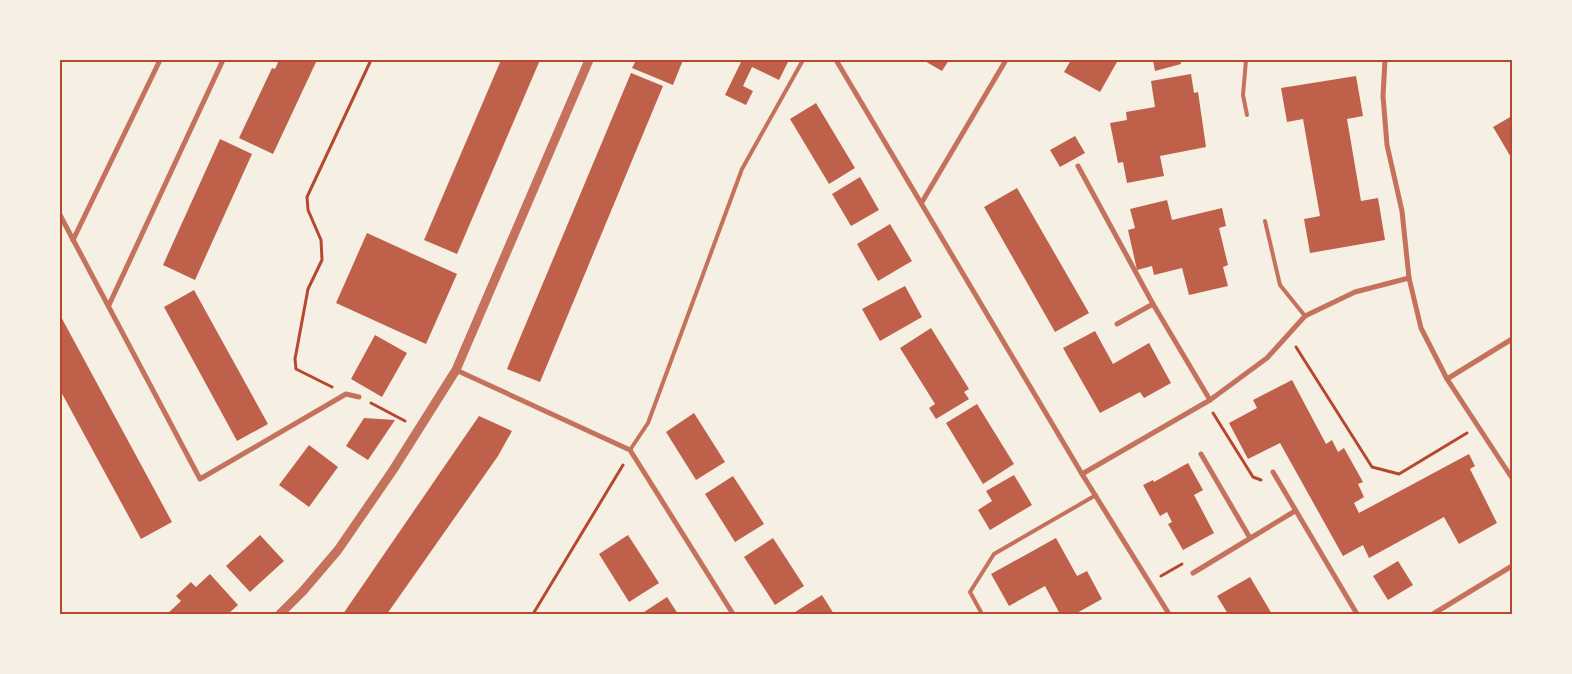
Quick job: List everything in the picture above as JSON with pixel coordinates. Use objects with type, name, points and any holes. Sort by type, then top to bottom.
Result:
[{"type":"street","points":[[73,240],[160,60]]},
{"type":"street","points":[[109,305],[223,60]]},
{"type":"street","points":[[280,614],[303,591],[338,550],[393,470],[456,370],[589,60]]},
{"type":"street","points":[[836,60],[1082,474],[1170,614]]},
{"type":"street","points":[[922,202],[1006,60]]},
{"type":"street","points":[[1385,60],[1383,96],[1386,145],[1402,211],[1409,278],[1421,328],[1447,378],[1512,478]]},
{"type":"street","points":[[1078,166],[1208,401]]},
{"type":"street","points":[[60,215],[200,480],[346,394],[359,397]]},
{"type":"street","points":[[1082,474],[1208,401],[1267,358],[1305,316],[1355,292],[1409,278]]},
{"type":"street","points":[[1117,324],[1154,304]]},
{"type":"street","points":[[1447,378],[1512,339]]},
{"type":"street","points":[[456,370],[630,450],[733,614]]},
{"type":"street","points":[[1201,454],[1250,538]]},
{"type":"street","points":[[1273,472],[1357,614]]},
{"type":"street","points":[[1193,573],[1295,511]]},
{"type":"street","points":[[1433,614],[1512,566]]},
{"type":"lane","points":[[630,450],[648,423],[742,169],[803,60]]},
{"type":"lane","points":[[1246,60],[1243,95],[1247,115]]},
{"type":"lane","points":[[1265,221],[1280,285],[1305,316]]},
{"type":"lane","points":[[982,614],[970,592],[994,554],[1096,495]]},
{"type":"path","points":[[346,394],[296,369],[295,359],[308,289],[322,260],[321,240],[308,210],[307,196],[371,60]]},
{"type":"path","points":[[1288,334],[1372,467],[1399,474],[1478,426]]},
{"type":"path","points":[[359,397],[419,428]]},
{"type":"path","points":[[1208,401],[1253,477],[1283,490]]},
{"type":"path","points":[[533,614],[611,488],[630,450]]},
{"type":"path","points":[[1150,583],[1184,562],[1203,566]]},
{"type":"building","points":[[279,60],[317,60],[273,154],[239,138],[272,68],[275,69]]},
{"type":"building","points":[[501,60],[540,60],[457,254],[424,240]]},
{"type":"building","points":[[636,60],[683,60],[673,85],[632,68]]},
{"type":"building","points":[[742,60],[789,60],[779,80],[752,67],[743,86],[753,91],[746,105],[725,95]]},
{"type":"building","points":[[923,60],[949,60],[942,71]]},
{"type":"building","points":[[1071,60],[1113,60],[1117,62],[1100,92],[1064,72]]},
{"type":"building","points":[[1153,60],[1180,60],[1181,64],[1155,71]]},
{"type":"building","points":[[631,73],[663,86],[540,382],[507,369]]},
{"type":"building","points":[[1191,74],[1194,93],[1198,92],[1206,147],[1160,156],[1164,176],[1127,183],[1123,162],[1118,163],[1110,123],[1127,120],[1126,112],[1155,107],[1151,81]]},
{"type":"building","points":[[1356,76],[1363,116],[1347,119],[1361,201],[1378,198],[1385,240],[1310,253],[1304,219],[1320,216],[1303,119],[1287,122],[1281,88]]},
{"type":"building","points":[[816,103],[855,168],[829,184],[790,119]]},
{"type":"building","points":[[1512,116],[1512,159],[1493,127]]},
{"type":"building","points":[[1075,136],[1085,153],[1060,167],[1050,150]]},
{"type":"building","points":[[220,139],[252,154],[195,280],[163,265]]},
{"type":"building","points":[[860,177],[879,210],[851,226],[832,194]]},
{"type":"building","points":[[1017,188],[1089,313],[1055,332],[984,207]]},
{"type":"building","points":[[1167,200],[1172,220],[1222,208],[1226,226],[1219,228],[1228,265],[1223,267],[1228,286],[1189,295],[1182,268],[1154,275],[1152,266],[1137,270],[1128,230],[1135,228],[1130,209]]},
{"type":"building","points":[[890,224],[912,261],[878,281],[857,244]]},
{"type":"building","points":[[367,233],[457,274],[426,344],[336,303]]},
{"type":"building","points":[[905,286],[922,317],[880,341],[862,309]]},
{"type":"building","points":[[194,290],[268,424],[237,441],[164,307]]},
{"type":"building","points":[[60,315],[172,522],[141,539],[60,390]]},
{"type":"building","points":[[931,328],[969,389],[964,392],[969,399],[936,419],[929,408],[935,404],[900,348]]},
{"type":"building","points":[[1095,331],[1113,364],[1149,343],[1171,383],[1144,398],[1140,392],[1100,413],[1063,348]]},
{"type":"building","points":[[375,335],[407,353],[382,397],[351,379]]},
{"type":"building","points":[[1292,380],[1326,444],[1332,440],[1338,452],[1344,448],[1363,482],[1358,484],[1364,497],[1354,503],[1359,513],[1469,454],[1475,466],[1470,469],[1497,523],[1459,544],[1444,517],[1369,558],[1363,545],[1343,556],[1280,443],[1248,459],[1229,423],[1257,408],[1253,400]]},
{"type":"building","points":[[977,404],[1014,464],[983,484],[946,423]]},
{"type":"building","points":[[694,413],[725,462],[696,480],[666,432]]},
{"type":"building","points":[[479,416],[512,431],[498,456],[387,614],[343,614]]},
{"type":"building","points":[[364,418],[395,420],[368,460],[346,446]]},
{"type":"building","points":[[309,445],[338,467],[309,507],[279,485]]},
{"type":"building","points":[[1188,463],[1203,490],[1194,495],[1214,533],[1183,550],[1168,524],[1172,522],[1167,512],[1160,516],[1143,485],[1153,480],[1154,482]]},
{"type":"building","points":[[1014,475],[1032,505],[990,530],[978,510],[992,501],[986,491]]},
{"type":"building","points":[[733,476],[764,524],[735,542],[705,494]]},
{"type":"building","points":[[260,535],[284,561],[250,592],[226,566]]},
{"type":"building","points":[[628,535],[659,583],[629,602],[599,554]]},
{"type":"building","points":[[773,538],[804,586],[775,605],[744,557]]},
{"type":"building","points":[[1056,538],[1077,576],[1087,571],[1102,599],[1075,614],[1060,614],[1045,586],[1009,606],[991,574]]},
{"type":"building","points":[[1398,561],[1413,585],[1388,600],[1373,576]]},
{"type":"building","points":[[210,574],[238,605],[228,614],[167,614],[181,601],[176,596],[191,582],[196,587]]},
{"type":"building","points":[[1250,577],[1272,614],[1228,614],[1217,596]]},
{"type":"building","points":[[822,595],[834,614],[792,614]]},
{"type":"building","points":[[667,597],[678,614],[641,614]]}]
